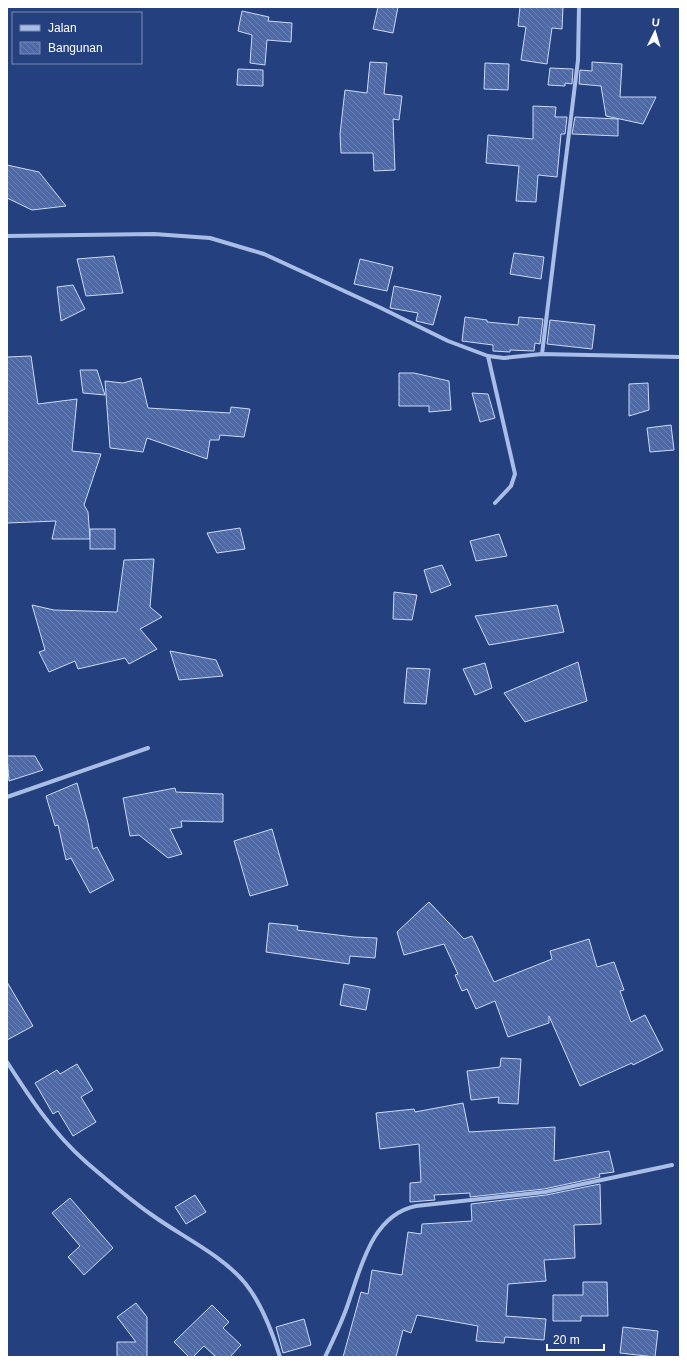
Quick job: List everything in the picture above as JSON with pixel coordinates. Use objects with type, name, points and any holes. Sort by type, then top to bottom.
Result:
[{"type":"street","points":[[542,354],[578,60],[579,7]]},
{"type":"street","points":[[7,236],[154,234],[210,238],[264,254],[448,341],[488,356],[504,358],[542,354],[680,357]]},
{"type":"street","points":[[488,356],[515,474],[511,486],[496,503]]},
{"type":"street","points":[[7,797],[148,748]]},
{"type":"street","points":[[7,1062],[42,1116],[61,1138],[81,1157],[152,1215],[230,1268],[245,1283],[260,1306],[280,1357]]},
{"type":"street","points":[[325,1357],[348,1305],[366,1253],[386,1223],[400,1211],[416,1206],[545,1192],[672,1165]]},
{"type":"building","points":[[378,7],[398,7],[393,33],[373,29]]},
{"type":"building","points":[[520,7],[563,7],[562,29],[552,28],[547,64],[521,60],[526,27],[518,26]]},
{"type":"building","points":[[242,11],[269,17],[268,21],[292,23],[291,42],[267,40],[265,65],[250,63],[252,35],[238,31]]},
{"type":"building","points":[[370,62],[387,63],[384,94],[402,96],[399,120],[393,119],[395,170],[374,171],[373,153],[341,153],[340,134],[345,90],[367,93]]},
{"type":"building","points":[[592,62],[622,64],[620,97],[656,97],[643,124],[606,116],[601,86],[579,84],[580,70],[592,71]]},
{"type":"building","points":[[485,63],[509,64],[508,90],[484,89]]},
{"type":"building","points":[[550,68],[573,69],[572,84],[565,83],[565,86],[548,85]]},
{"type":"building","points":[[238,69],[263,70],[263,86],[237,85]]},
{"type":"building","points":[[533,106],[556,107],[555,117],[567,117],[565,134],[561,134],[557,177],[538,175],[536,202],[516,201],[519,166],[486,163],[488,135],[533,139]]},
{"type":"building","points":[[575,117],[618,119],[618,136],[572,134]]},
{"type":"building","points":[[7,165],[39,172],[66,206],[32,210],[7,198]]},
{"type":"building","points":[[514,253],[544,257],[541,279],[510,274]]},
{"type":"building","points":[[114,256],[123,293],[86,296],[77,259]]},
{"type":"building","points":[[360,259],[393,267],[387,291],[354,284]]},
{"type":"building","points":[[73,285],[85,309],[61,321],[57,287]]},
{"type":"building","points":[[394,286],[441,296],[433,325],[416,321],[418,313],[390,308]]},
{"type":"building","points":[[465,317],[487,320],[487,322],[518,325],[519,317],[543,319],[540,344],[535,343],[534,351],[510,350],[510,352],[493,351],[493,345],[462,341]]},
{"type":"building","points":[[550,320],[595,325],[592,349],[547,344]]},
{"type":"building","points":[[31,356],[38,404],[77,399],[72,451],[101,454],[84,505],[88,512],[90,539],[52,539],[56,521],[7,523],[7,357]]},
{"type":"building","points":[[80,370],[97,370],[105,395],[83,393]]},
{"type":"building","points":[[399,373],[414,373],[449,381],[451,410],[429,412],[429,406],[399,406]]},
{"type":"building","points":[[141,378],[148,408],[230,413],[231,407],[250,409],[244,437],[220,435],[219,440],[210,440],[207,459],[147,438],[143,452],[110,448],[105,381],[123,383]]},
{"type":"building","points":[[648,383],[649,410],[629,416],[629,384]]},
{"type":"building","points":[[472,393],[488,394],[495,418],[480,422]]},
{"type":"building","points":[[671,425],[674,450],[650,452],[647,428]]},
{"type":"building","points":[[240,528],[245,549],[217,553],[207,533]]},
{"type":"building","points":[[90,529],[115,529],[115,549],[90,549]]},
{"type":"building","points":[[499,534],[507,556],[476,561],[470,541]]},
{"type":"building","points":[[154,559],[150,607],[162,617],[140,629],[157,649],[129,664],[125,658],[78,669],[75,661],[49,672],[39,652],[45,650],[32,605],[54,610],[117,612],[124,560]]},
{"type":"building","points":[[442,565],[451,585],[431,593],[424,570]]},
{"type":"building","points":[[394,592],[417,595],[412,620],[393,619]]},
{"type":"building","points":[[557,605],[564,632],[489,645],[475,616]]},
{"type":"building","points":[[170,651],[216,660],[223,676],[179,680]]},
{"type":"building","points":[[578,662],[587,701],[525,722],[504,693]]},
{"type":"building","points":[[485,663],[492,688],[475,695],[463,669]]},
{"type":"building","points":[[407,668],[430,669],[426,704],[404,703]]},
{"type":"building","points":[[7,756],[35,756],[43,770],[9,781]]},
{"type":"building","points":[[77,783],[88,823],[93,849],[97,847],[114,880],[90,893],[71,858],[66,860],[58,825],[55,826],[46,796]]},
{"type":"building","points":[[175,788],[176,792],[223,794],[223,822],[181,821],[182,827],[170,829],[182,854],[168,858],[139,835],[130,836],[123,798]]},
{"type":"building","points":[[272,829],[288,885],[250,896],[234,841]]},
{"type":"building","points":[[429,902],[464,939],[472,936],[494,982],[552,959],[550,951],[589,939],[597,967],[614,962],[624,990],[620,991],[631,1022],[645,1015],[663,1050],[633,1065],[632,1063],[580,1086],[549,1016],[549,1023],[508,1037],[495,1001],[476,1009],[467,989],[462,991],[455,975],[458,974],[444,944],[404,955],[397,932]]},
{"type":"building","points":[[269,923],[298,926],[297,930],[354,937],[377,938],[375,958],[350,956],[349,964],[266,952]]},
{"type":"building","points":[[7,982],[33,1026],[7,1040]]},
{"type":"building","points":[[344,984],[370,989],[366,1010],[340,1005]]},
{"type":"building","points":[[501,1058],[521,1059],[518,1104],[498,1103],[499,1097],[471,1100],[467,1071],[500,1067]]},
{"type":"building","points":[[77,1064],[93,1090],[81,1097],[96,1122],[73,1136],[58,1111],[53,1114],[35,1083],[57,1070],[60,1074]]},
{"type":"building","points":[[463,1103],[469,1132],[555,1127],[554,1161],[609,1151],[614,1172],[599,1174],[600,1177],[544,1189],[470,1197],[470,1193],[434,1195],[435,1200],[410,1202],[410,1183],[421,1182],[419,1144],[380,1149],[376,1113],[414,1109],[415,1112]]},
{"type":"building","points":[[600,1184],[601,1224],[574,1225],[575,1258],[544,1260],[546,1281],[508,1284],[506,1316],[546,1319],[544,1340],[505,1337],[504,1343],[476,1341],[478,1326],[417,1315],[411,1333],[403,1330],[396,1357],[343,1357],[361,1292],[368,1294],[372,1270],[402,1275],[408,1232],[421,1234],[422,1224],[472,1221],[471,1204],[546,1195]]},
{"type":"building","points":[[195,1195],[206,1212],[186,1224],[175,1207]]},
{"type":"building","points":[[70,1198],[113,1248],[84,1275],[68,1257],[80,1246],[52,1213]]},
{"type":"building","points":[[583,1282],[607,1282],[608,1316],[581,1316],[581,1321],[553,1321],[553,1295],[583,1295]]},
{"type":"building","points":[[136,1303],[147,1317],[147,1357],[117,1357],[117,1342],[136,1342],[117,1317]]},
{"type":"building","points":[[212,1305],[229,1322],[223,1328],[241,1345],[230,1357],[216,1357],[204,1346],[193,1357],[189,1357],[174,1342]]},
{"type":"building","points":[[304,1319],[311,1345],[283,1353],[276,1327]]},
{"type":"building","points":[[623,1327],[658,1331],[655,1357],[620,1353]]}]
